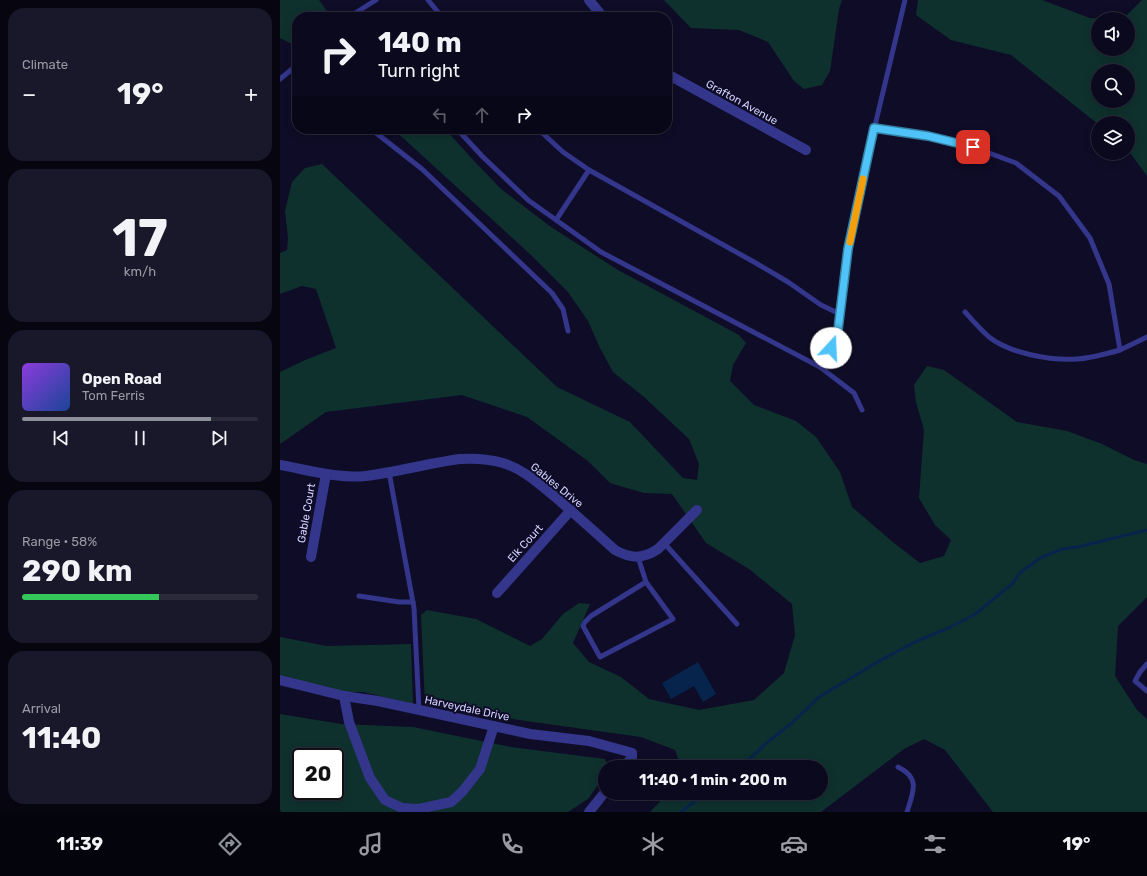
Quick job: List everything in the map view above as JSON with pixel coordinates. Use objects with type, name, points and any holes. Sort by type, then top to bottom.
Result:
[{"type":"street","points":[[589,0],[599,12]]},
{"type":"street","name":"Grafton Avenue","points":[[672,77],[806,150]]},
{"type":"street","name":"Gables Drive","points":[[280,465],[326,474],[365,476],[460,459],[475,458],[490,460],[511,466],[530,476],[571,510],[615,550],[623,554],[638,557]]},
{"type":"street","name":"Gable Court","points":[[310,557],[326,474]]},
{"type":"street","name":"Elk Court","points":[[496,593],[571,510]]},
{"type":"street","points":[[638,557],[652,553],[664,544],[697,510]]},
{"type":"street","name":"Harveydale Drive","points":[[280,680],[344,696],[378,701],[530,734],[590,741],[629,752],[632,754],[630,760]]},
{"type":"street","points":[[344,696],[349,722],[370,778],[385,800],[402,808],[420,809],[451,802],[462,792],[480,769],[494,726]]},
{"type":"street","points":[[589,812],[599,800]]},
{"type":"lane","points":[[357,12],[376,0]]},
{"type":"lane","points":[[428,0],[438,12]]},
{"type":"lane","points":[[820,367],[837,338],[848,249],[874,128],[905,0]]},
{"type":"lane","points":[[280,79],[292,70]]},
{"type":"lane","points":[[874,128],[928,136],[973,147],[1016,163],[1059,196],[1090,238],[1109,284],[1120,350]]},
{"type":"lane","points":[[377,134],[422,169],[552,292],[563,309],[568,331]]},
{"type":"lane","points":[[462,134],[482,156],[528,200],[601,252],[820,367],[854,393],[862,410]]},
{"type":"lane","points":[[543,134],[563,152],[589,170],[754,262],[788,282],[821,305],[840,314]]},
{"type":"lane","points":[[556,220],[589,170]]},
{"type":"lane","points":[[965,312],[990,338],[1008,347],[1030,354],[1054,358],[1077,359],[1100,355],[1120,350],[1147,337]]},
{"type":"lane","points":[[388,472],[413,602],[419,710]]},
{"type":"lane","points":[[664,544],[737,624]]},
{"type":"lane","points":[[638,557],[646,582],[673,619],[600,657],[583,626],[585,622],[591,616],[646,582]]},
{"type":"lane","points":[[359,596],[399,602],[413,602]]},
{"type":"lane","points":[[1147,664],[1135,680],[1147,691]]},
{"type":"lane","points":[[898,767],[911,777],[914,785],[913,794],[907,812]]},
{"type":"green space","points":[[280,0],[319,0],[327,12],[292,12],[292,44],[280,38]]},
{"type":"green space","points":[[664,0],[842,0],[839,9],[830,71],[822,85],[804,89],[794,81],[768,42],[739,30],[691,28]]},
{"type":"green space","points":[[918,0],[1042,0],[1091,18],[1091,56],[1135,56],[1135,12],[1130,12],[1142,0],[1147,0],[1147,176],[1135,160],[1135,116],[1091,116],[1091,118],[1011,55],[951,40],[916,15]]},
{"type":"green space","points":[[398,134],[450,134],[501,189],[551,227],[618,270],[739,335],[746,343],[733,365],[730,381],[754,405],[796,421],[816,437],[840,472],[852,507],[920,563],[944,556],[951,540],[935,525],[919,498],[924,430],[916,402],[914,385],[927,366],[944,370],[1017,422],[1067,431],[1102,444],[1134,460],[1147,464],[1147,597],[1118,626],[1115,676],[1137,710],[1147,719],[1147,812],[993,812],[945,750],[924,739],[904,749],[821,812],[650,812],[661,800],[828,800],[828,760],[679,760],[675,750],[641,737],[425,705],[421,615],[427,610],[476,619],[530,646],[542,639],[563,614],[579,603],[590,604],[573,643],[589,662],[621,677],[649,699],[699,710],[754,700],[784,673],[795,635],[792,604],[749,569],[706,543],[672,494],[644,493],[610,483],[588,461],[527,417],[462,395],[326,412],[280,444],[280,372],[336,348],[316,289],[302,286],[280,294],[280,253],[287,250],[288,238],[285,211],[292,182],[305,168],[322,164],[557,387],[630,422],[683,478],[697,480],[699,464],[689,439],[644,397],[613,372],[588,321],[568,292],[531,255]]},
{"type":"green space","points":[[280,637],[327,646],[411,644],[413,704],[363,692],[343,692],[280,675]]},
{"type":"green space","points":[[280,714],[341,724],[413,727],[511,747],[605,760],[598,760],[598,785],[588,799],[568,812],[281,812]]},
{"type":"water","points":[[698,662],[716,694],[703,702],[694,686],[671,699],[662,683]]},
{"type":"waterway","points":[[749,760],[793,722],[819,697],[881,660],[915,642],[974,615],[1012,584],[1021,572],[1040,558],[1062,549],[1078,547],[1147,530]]},
{"type":"waterway","points":[[681,812],[697,800]]},
{"type":"slow traffic","points":[[850,242],[863,179]]},
{"type":"route","points":[[831,348],[837,338],[848,249],[874,128],[928,136],[973,147]]}]
